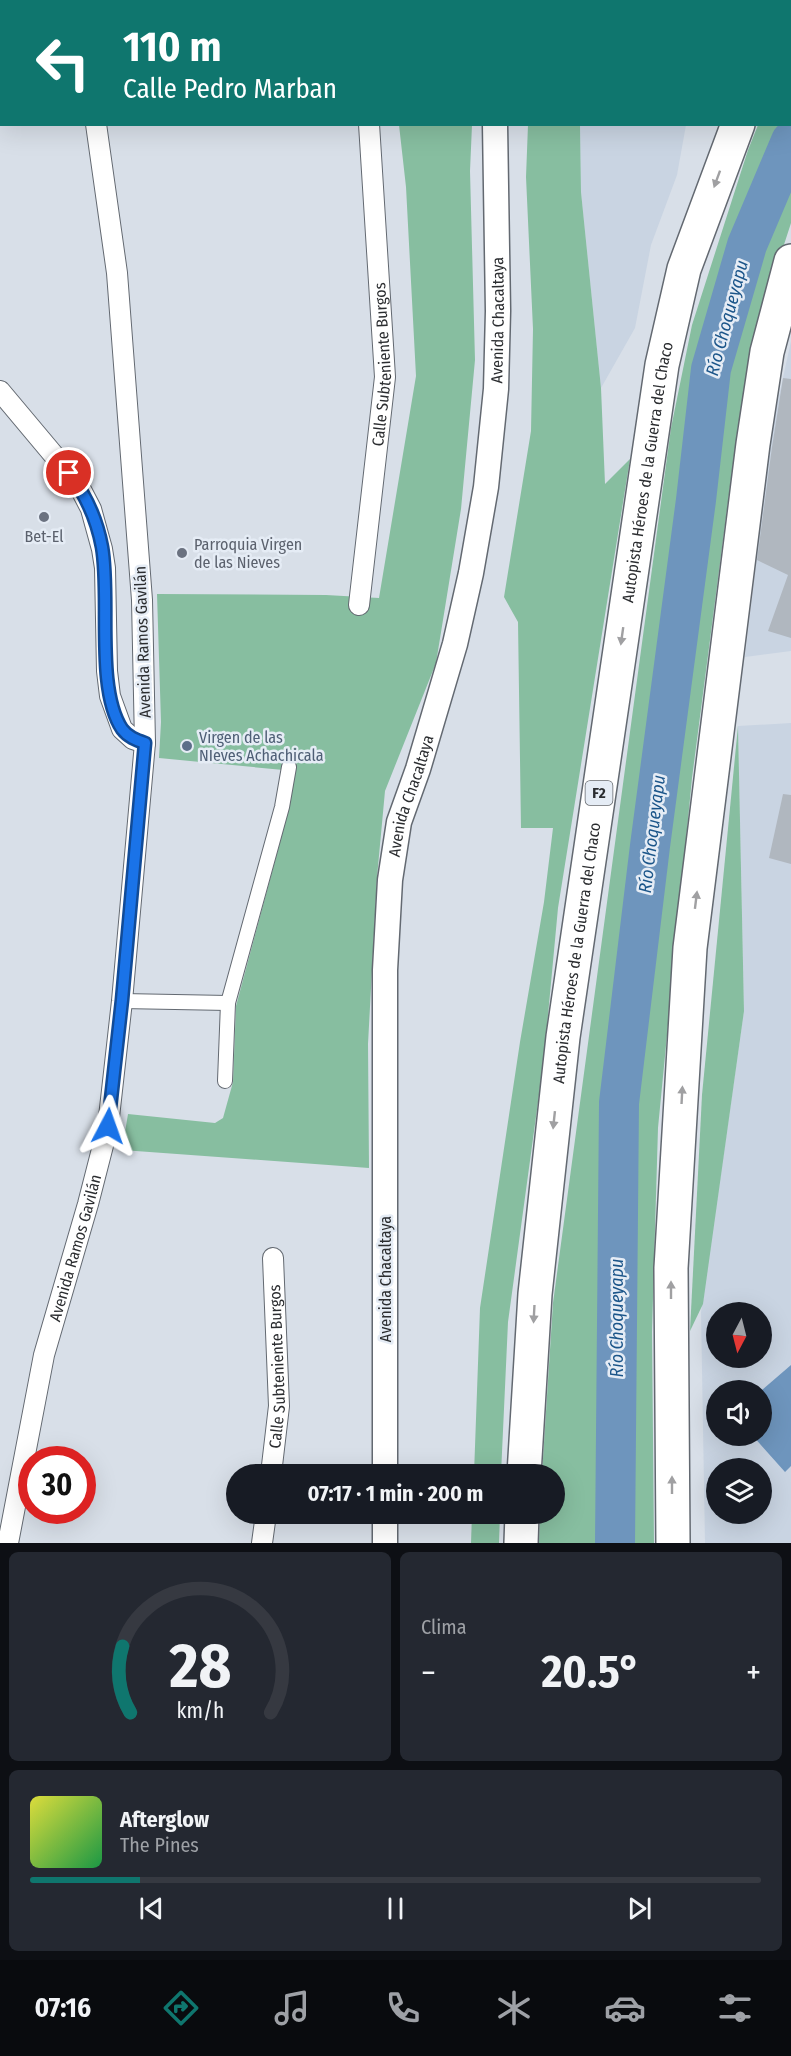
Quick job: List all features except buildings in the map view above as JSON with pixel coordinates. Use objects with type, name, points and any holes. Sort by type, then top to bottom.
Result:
[{"type":"highway","name":"Autopista Héroes de la Guerra del Chaco","points":[[525,1464],[535,1294],[563,1036],[662,365],[684,269],[737,126]]},
{"type":"highway","points":[[672,1543],[671,1268],[690,948],[755,432],[767,352],[791,261]]},
{"type":"highway","points":[[521,1543],[522,1524]]},
{"type":"street","name":"Avenida Ramos Gavilán","points":[[8,1543],[44,1355],[108,1126],[122,1000],[145,743],[142,600],[117,273],[96,126]]},
{"type":"street","name":"Calle Subteniente Burgos","points":[[359,605],[385,377],[369,126]]},
{"type":"street","name":"Avenida Chacaltaya","points":[[385,1464],[385,969],[390,880],[399,822],[455,644],[471,573],[486,487],[496,389],[495,126]]},
{"type":"street","points":[[0,391],[78,484],[91,508],[105,568],[107,671],[110,696],[122,729],[133,739],[145,743]]},
{"type":"street","points":[[225,1081],[228,1003],[282,807],[290,767]]},
{"type":"street","points":[[122,1000],[228,1003]]},
{"type":"street","name":"Calle Subteniente Burgos","points":[[272,1464],[279,1406],[273,1258]]},
{"type":"street","points":[[261,1543],[264,1524]]},
{"type":"street","points":[[385,1524],[385,1543]]},
{"type":"shaded area","points":[[580,126],[686,126],[677,175],[651,245],[635,328],[601,388],[581,192]]},
{"type":"shaded area","points":[[791,341],[791,651],[745,657],[772,428]]},
{"type":"shaded area","points":[[791,723],[791,1543],[705,1543],[701,1312],[744,1011],[738,726]]},
{"type":"green space","points":[[399,126],[472,126],[470,171],[475,360],[461,509],[436,663],[385,791],[377,877],[368,1044],[369,1168],[122,1150],[128,1114],[215,1123],[223,1118],[233,1082],[236,1006],[290,805],[294,771],[159,758],[161,722],[157,594],[326,595],[379,598],[416,376],[406,187]]},
{"type":"green space","points":[[528,126],[580,126],[581,192],[601,388],[605,484],[630,459],[558,908],[544,1058],[508,1322],[501,1464],[474,1464],[480,1308],[520,1042],[544,902],[553,828],[521,828],[518,622],[504,597],[531,431],[533,329],[526,177]]},
{"type":"green space","points":[[758,126],[785,126],[733,254],[700,366],[683,495],[656,666],[604,1105],[602,1543],[539,1543],[540,1524],[565,1524],[565,1464],[543,1464],[553,1303],[671,428],[692,325]]},
{"type":"green space","points":[[791,176],[791,223],[759,322],[738,425],[692,778],[658,1128],[652,1332],[654,1543],[632,1543],[635,1108],[723,396],[762,248]]},
{"type":"green space","points":[[738,726],[744,1011],[703,1304],[690,1331],[702,1095]]},
{"type":"green space","points":[[472,1524],[500,1524],[499,1543],[471,1543]]},
{"type":"water","points":[[791,1365],[791,1466],[785,1472],[762,1446],[772,1446],[772,1381]]},
{"type":"waterway","name":"Río Choqueyapu","points":[[615,1543],[619,1103],[650,846],[711,369],[747,245],[791,141]]},
{"type":"place","name":"Bet-El","points":[[44,517]]},
{"type":"place","name":"Parroquia Virgen de las Nieves","points":[[182,553]]},
{"type":"place","name":"Virgen de las NIeves Achachicala","points":[[187,746]]},
{"type":"route","points":[[69,473],[91,508],[102,549],[105,568],[107,671],[110,696],[122,729],[133,739],[145,743],[122,1000],[108,1126]]}]
